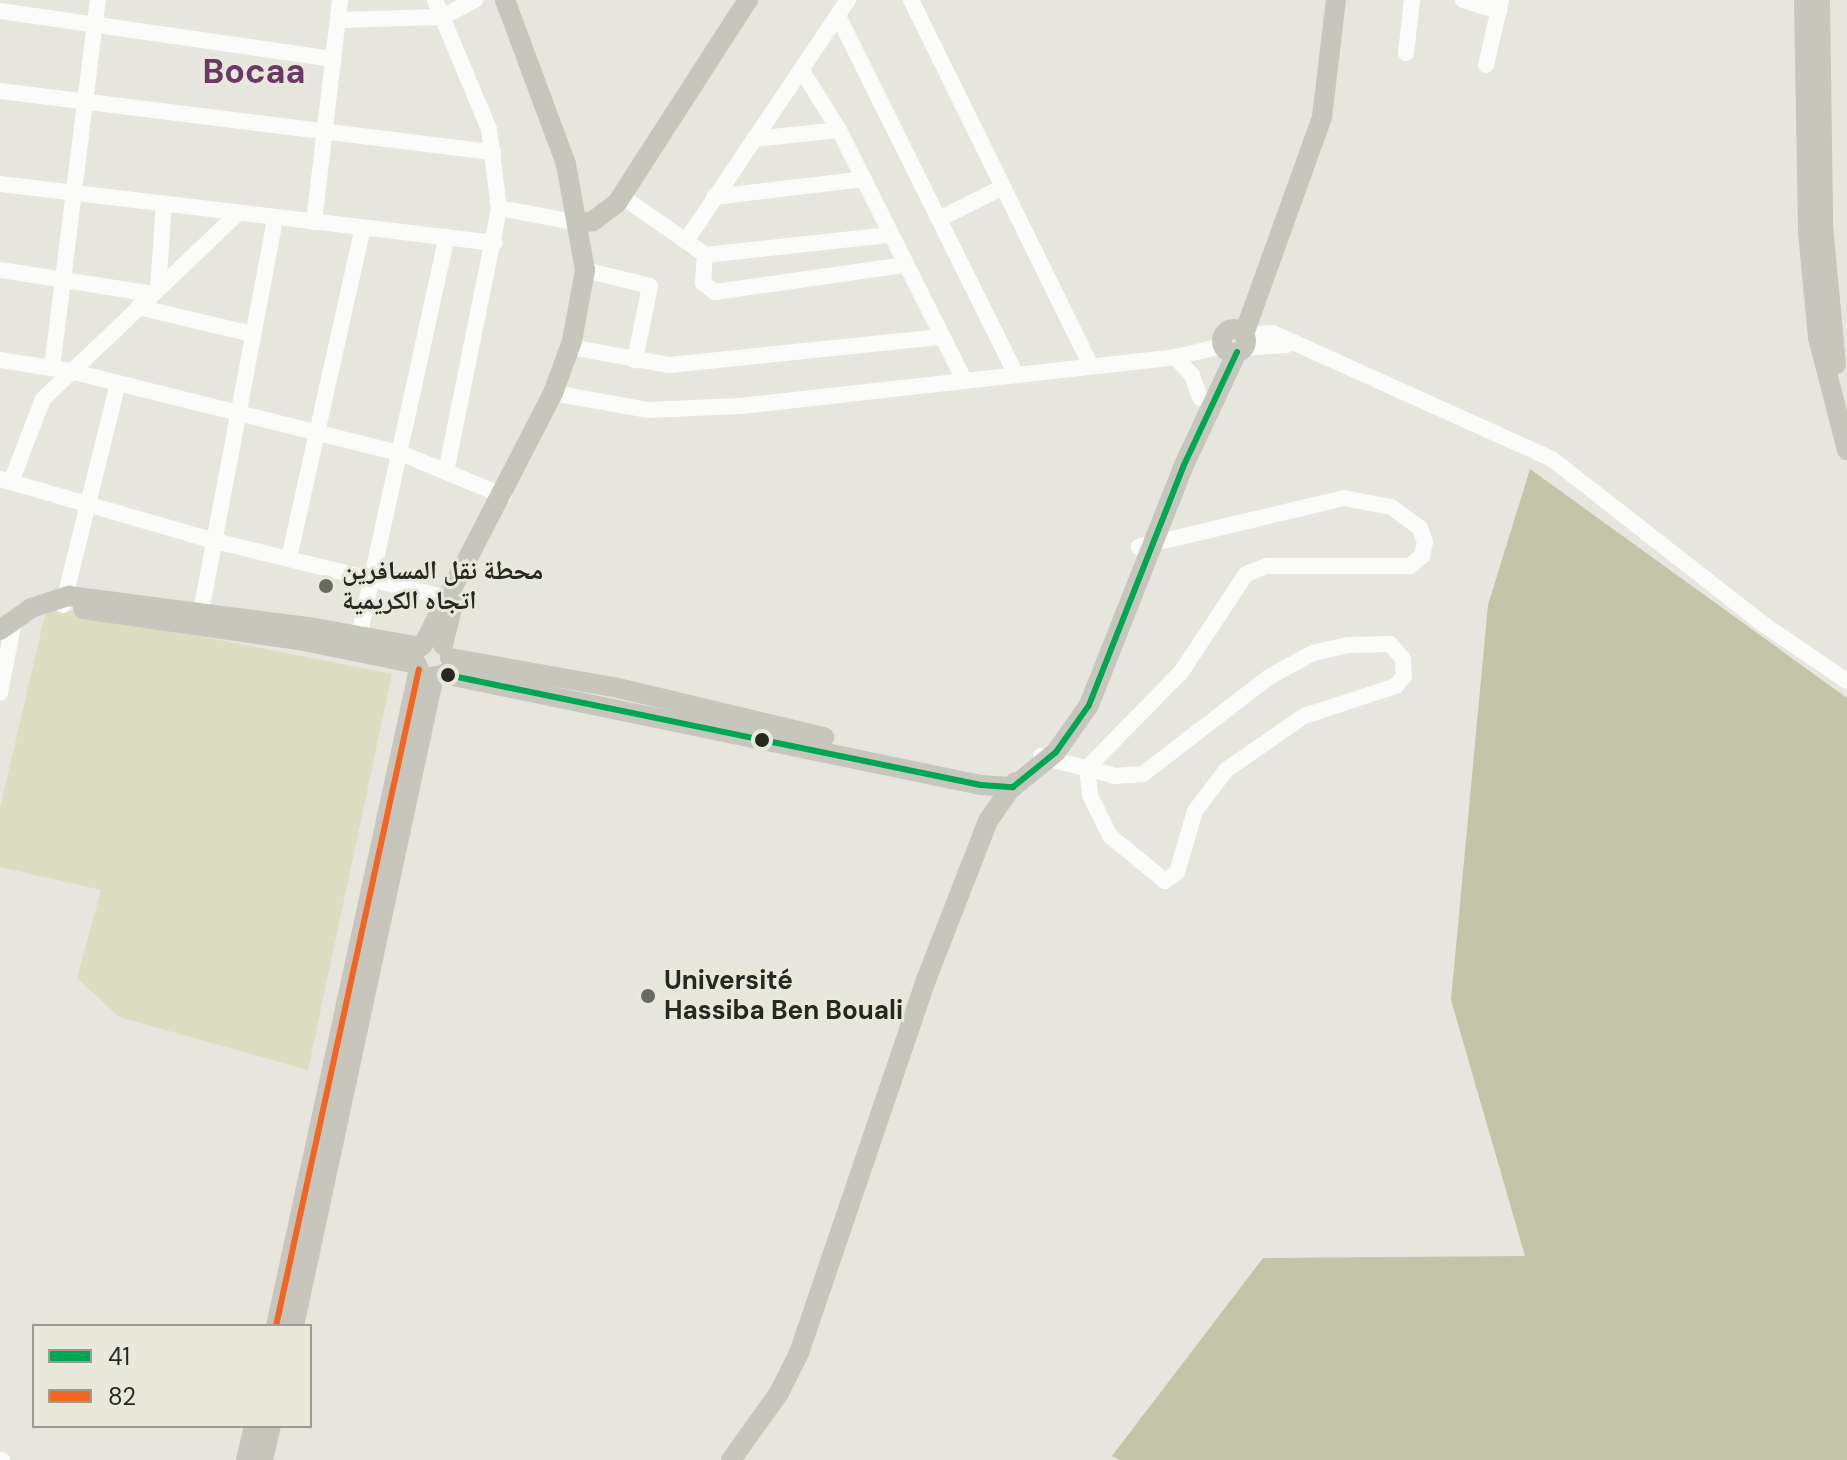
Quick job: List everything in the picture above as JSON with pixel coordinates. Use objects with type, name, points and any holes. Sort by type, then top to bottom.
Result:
[{"type":"main road","points":[[276,1324],[448,598],[504,496],[553,393],[570,347],[585,270],[579,223],[546,104],[505,0]]},
{"type":"main road","points":[[579,223],[606,214],[621,196],[748,0]]},
{"type":"main road","points":[[1302,165],[1319,68],[1323,0]]},
{"type":"main road","points":[[1177,465],[1235,342],[1302,165],[1331,71],[1336,0]]},
{"type":"main road","points":[[1804,0],[1808,232],[1847,450]]},
{"type":"main road","points":[[1820,0],[1824,334],[1847,402]]},
{"type":"main road","points":[[731,1460],[790,1376],[926,980],[988,821],[1016,780],[1044,757],[1094,695],[1200,398],[1235,342]]},
{"type":"main road","points":[[294,1324],[431,660],[461,574]]},
{"type":"main road","points":[[7,626],[60,601],[357,643],[981,785],[1016,780]]},
{"type":"main road","points":[[246,1460],[254,1428]]},
{"type":"main road","points":[[263,1460],[271,1428]]},
{"type":"street","points":[[52,368],[98,0]]},
{"type":"street","points":[[314,222],[340,0]]},
{"type":"street","points":[[435,0],[493,152],[499,208],[446,472]]},
{"type":"street","points":[[338,20],[442,17],[475,0]]},
{"type":"street","points":[[686,241],[848,0]]},
{"type":"street","points":[[911,0],[1091,366]]},
{"type":"street","points":[[1406,53],[1412,0]]},
{"type":"street","points":[[1463,0],[1500,6],[1486,65]]},
{"type":"street","points":[[0,11],[334,59]]},
{"type":"street","points":[[838,16],[941,218],[1016,375]]},
{"type":"street","points":[[801,69],[839,130],[964,380]]},
{"type":"street","points":[[0,91],[493,152]]},
{"type":"street","points":[[754,139],[839,130]]},
{"type":"street","points":[[714,197],[864,179]]},
{"type":"street","points":[[0,184],[494,243]]},
{"type":"street","points":[[941,218],[1003,187]]},
{"type":"street","points":[[621,196],[705,255],[890,235]]},
{"type":"street","points":[[155,291],[164,203]]},
{"type":"street","points":[[499,208],[579,223]]},
{"type":"street","points":[[238,213],[70,371],[32,416],[5,480],[211,540],[448,598]]},
{"type":"street","points":[[200,620],[211,540],[275,219]]},
{"type":"street","points":[[289,558],[363,228]]},
{"type":"street","points":[[357,643],[403,454],[447,237]]},
{"type":"street","points":[[705,255],[703,283],[715,292],[905,265]]},
{"type":"street","points":[[0,270],[155,291]]},
{"type":"street","points":[[585,270],[650,286],[635,360]]},
{"type":"street","points":[[138,307],[252,334]]},
{"type":"street","points":[[570,347],[635,360],[693,363],[942,337]]},
{"type":"street","points":[[553,393],[658,410],[1175,357],[1235,342],[1305,348],[1552,459],[1719,590],[1847,681]]},
{"type":"street","points":[[1175,357],[1192,375],[1200,398]]},
{"type":"street","points":[[0,360],[70,371],[235,416],[403,454],[504,496]]},
{"type":"street","points":[[60,601],[91,507],[117,386]]},
{"type":"street","points":[[1087,768],[1182,671],[1246,574],[1267,566],[1410,566],[1422,556],[1425,542],[1420,528],[1391,507],[1344,498],[1146,547]]},
{"type":"street","points":[[0,693],[7,626]]},
{"type":"street","points":[[1044,757],[1087,768],[1115,776],[1143,774],[1232,701],[1313,653],[1376,643],[1390,644],[1403,659],[1405,672],[1396,686],[1304,716],[1226,770],[1195,811],[1170,881],[1157,876],[1110,836],[1090,795],[1087,768]]},
{"type":"green space","points":[[1530,469],[1847,698],[1847,1460],[1120,1460],[1112,1456],[1263,1258],[1525,1256],[1451,1000],[1488,605]]},
{"type":"green space","points":[[47,606],[392,674],[308,1070],[119,1017],[77,978],[101,890],[0,867],[0,808]]},
{"type":"transit line","name":"41","points":[[443,674],[981,785],[1013,787],[1056,752],[1089,705],[1183,467],[1237,352]]},
{"type":"transit line","name":"82","points":[[276,1324],[419,669]]},
{"type":"place","name":"محطة نقل المسافرين اتجاه الكريمية","points":[[326,586]]},
{"type":"place","name":"Université Hassiba Ben Bouali","points":[[648,996]]},
{"type":"district","name":"Bocaa","points":[[254,72]]}]
